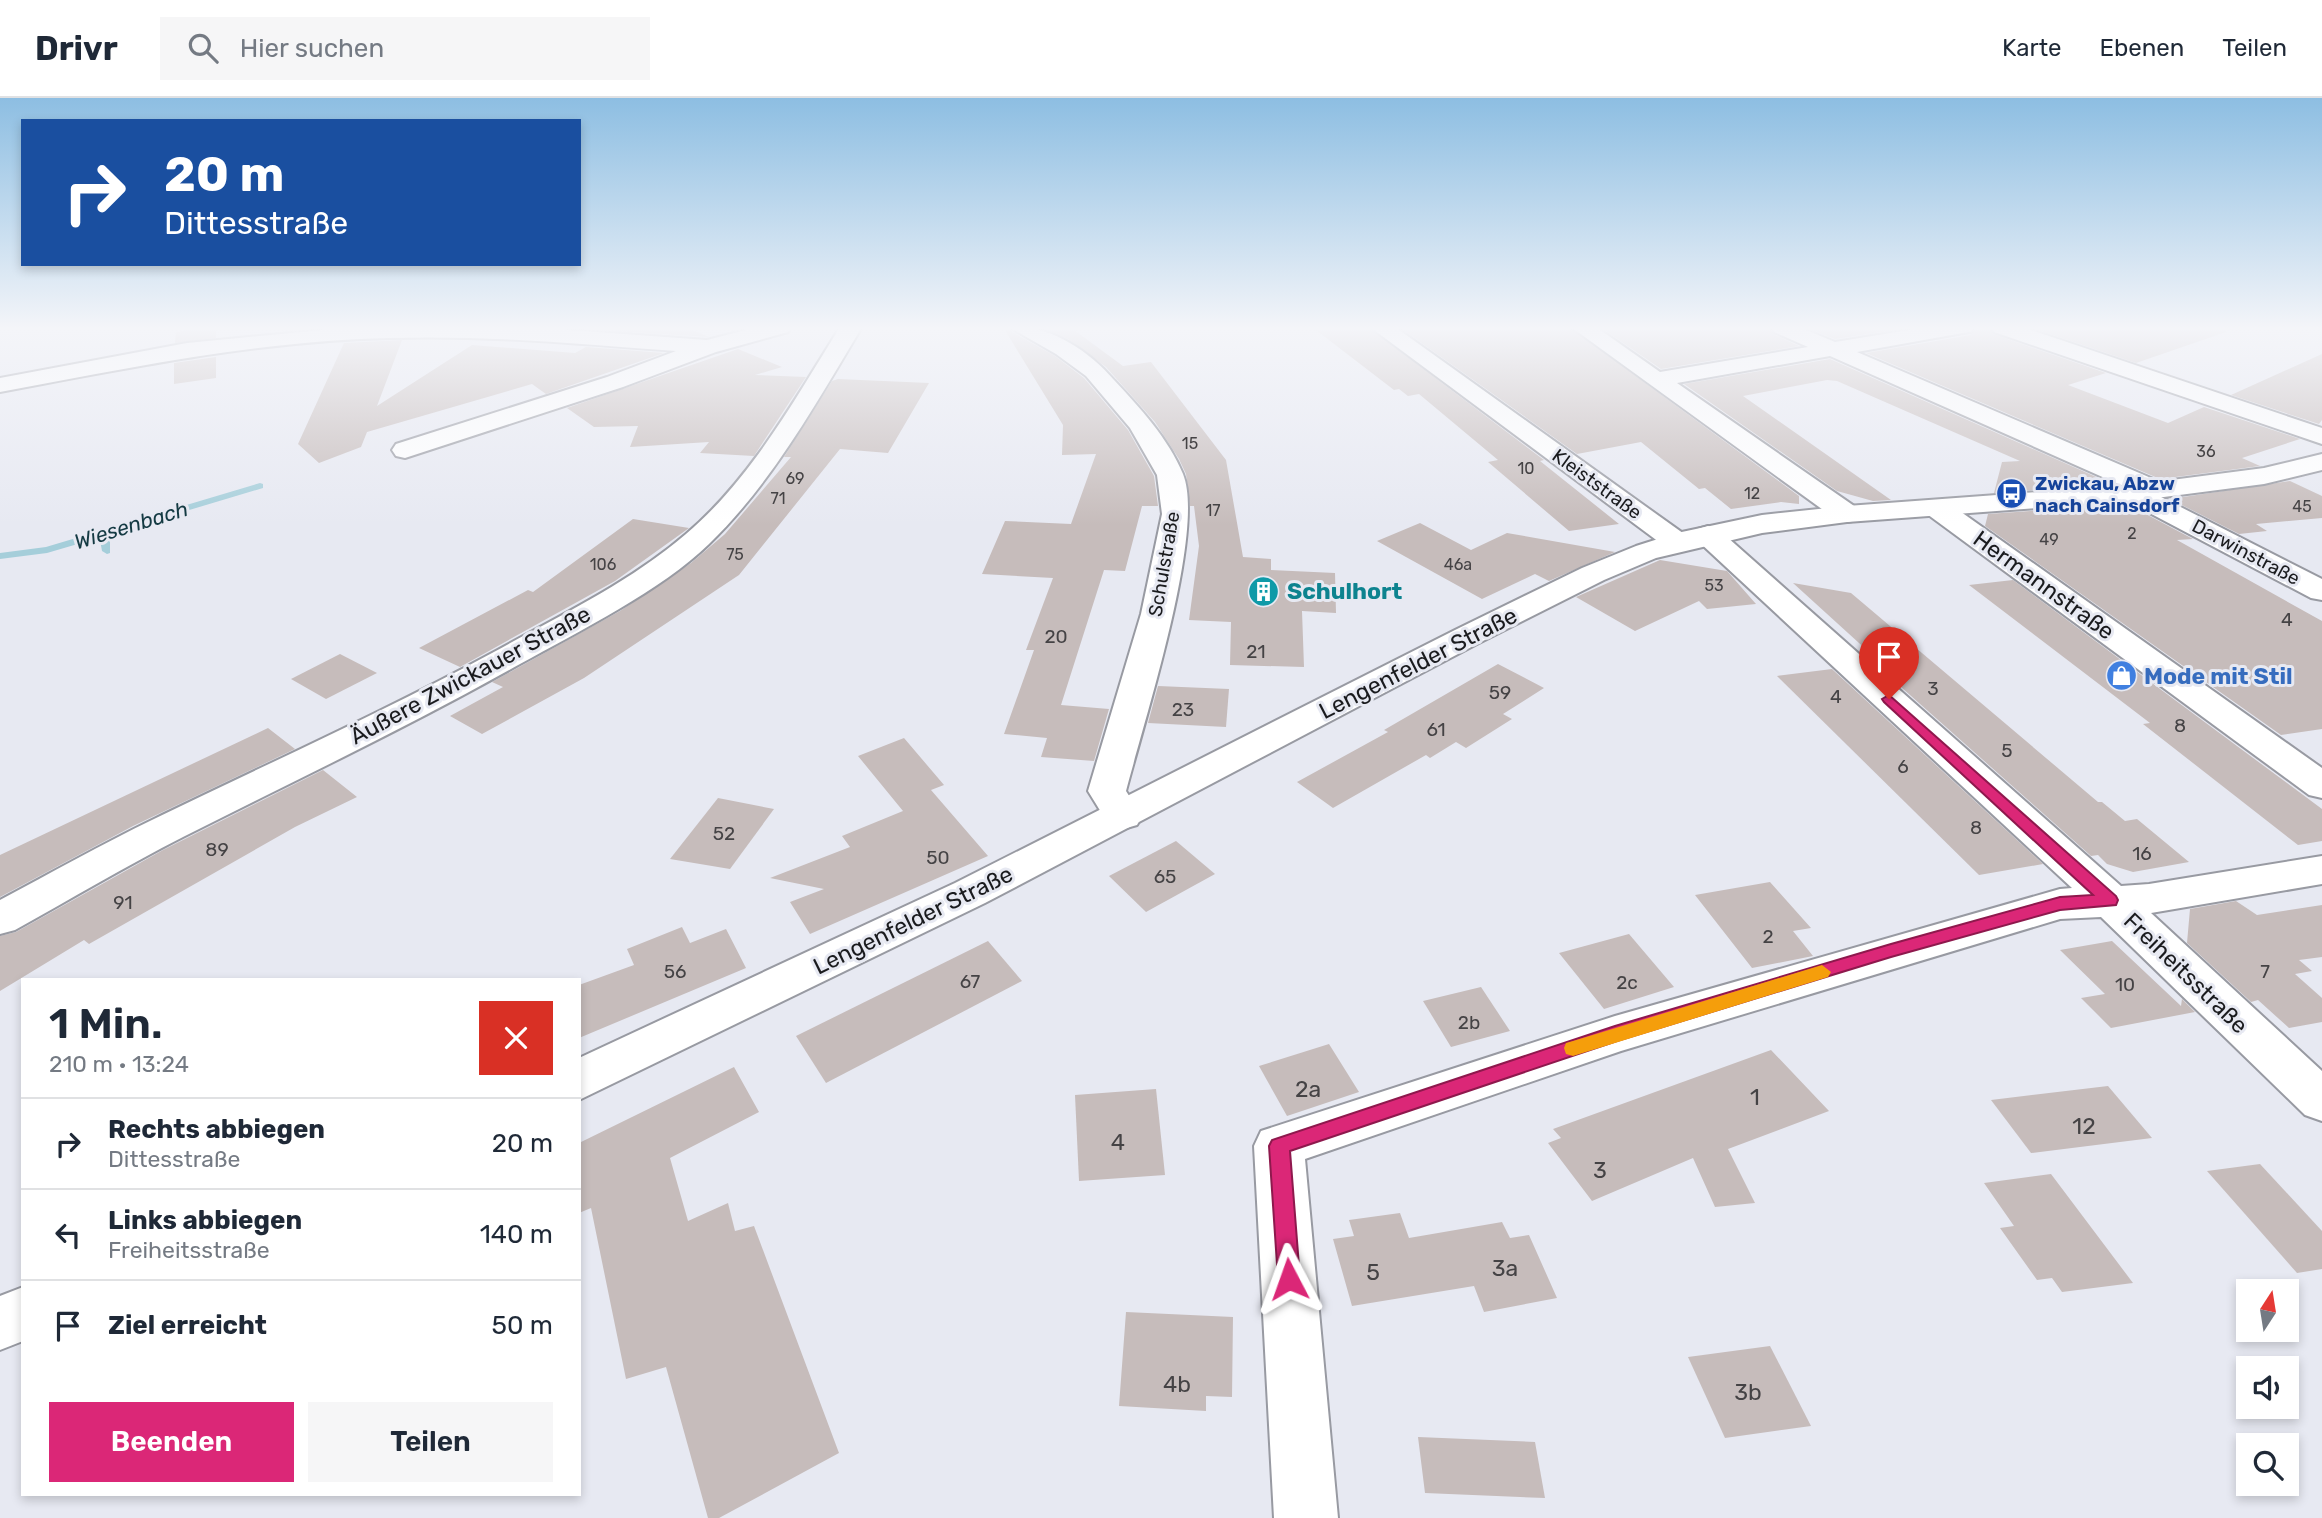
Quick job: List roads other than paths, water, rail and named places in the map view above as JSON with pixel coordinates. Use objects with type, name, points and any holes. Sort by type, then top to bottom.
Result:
[{"type":"street","points":[[405,450],[580,393]]},
{"type":"street","name":"Äußere Zwickauer Straße","points":[[0,919],[166,829],[415,708],[584,615],[668,562],[698,539],[746,487],[786,433],[810,393]]},
{"type":"street","name":"Schulstraße","points":[[1113,393],[1141,425],[1170,475],[1176,514],[1157,614],[1107,791],[1122,816]]},
{"type":"street","name":"Kleiststraße","points":[[1479,393],[1692,538]]},
{"type":"street","points":[[1678,393],[1847,514]]},
{"type":"street","name":"Darwinstraße","points":[[1931,393],[2144,491],[2322,592]]},
{"type":"street","points":[[2197,393],[2322,436]]},
{"type":"street","name":"Lengenfelder Straße","points":[[581,1079],[970,893],[1593,574],[1692,538],[1847,514],[2144,491],[2264,476],[2322,462]]},
{"type":"street","name":"Hermannstraße","points":[[1937,508],[2322,786]]},
{"type":"street","name":"Freiheitsstraße","points":[[1692,538],[2110,900],[2322,1101]]},
{"type":"street","points":[[1306,1518],[1279,1146],[1615,1034],[1891,951],[2060,904],[2150,899],[2322,870]]},
{"type":"street","points":[[0,1323],[21,1315]]},
{"type":"waterway","name":"Wiesenbach","points":[[0,556],[47,550],[260,486]]},
{"type":"waterway","points":[[107,551],[105,540],[115,532]]},
{"type":"place","name":"Zwickau, Abzw nach Cainsdorf","points":[[2012,494]]},
{"type":"place","name":"Schulhort","points":[[1264,591]]},
{"type":"place","name":"Mode mit Stil","points":[[2121,676]]}]
